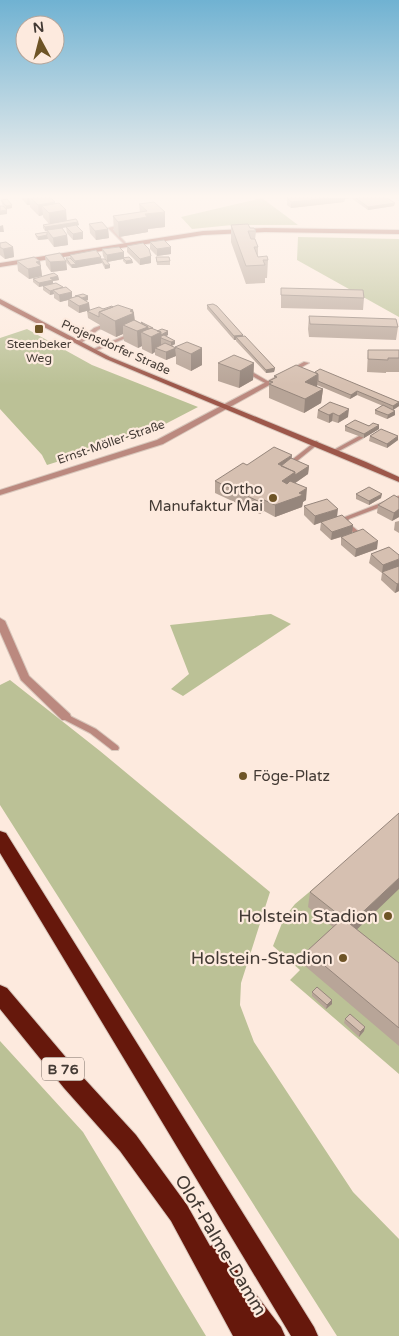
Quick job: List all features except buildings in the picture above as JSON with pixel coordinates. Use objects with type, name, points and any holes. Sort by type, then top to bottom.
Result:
[{"type":"highway","points":[[0,838],[305,1336]]},
{"type":"highway","name":"Olof-Palme-Damm","points":[[0,994],[72,1081],[128,1143],[179,1213],[247,1336]]},
{"type":"highway","points":[[179,1213],[272,1336]]},
{"type":"street","points":[[0,265],[28,260]]},
{"type":"street","name":"Projensdorfer Straße","points":[[0,301],[92,350],[335,451],[399,480]]},
{"type":"street","points":[[226,406],[306,363]]},
{"type":"street","name":"Ernst-Möller-Straße","points":[[0,492],[160,442],[226,406]]},
{"type":"street","points":[[0,621],[26,678],[66,717]]},
{"type":"lane","points":[[78,343],[96,329],[106,325]]},
{"type":"lane","points":[[92,350],[138,333]]},
{"type":"lane","points":[[240,368],[269,383]]},
{"type":"lane","points":[[335,451],[361,437]]},
{"type":"lane","points":[[295,460],[316,443]]},
{"type":"lane","points":[[356,532],[344,522],[346,518],[399,498]]},
{"type":"lane","points":[[66,717],[93,731],[115,748]]},
{"type":"green space","points":[[298,260],[399,260],[399,317]]},
{"type":"green space","points":[[27,329],[92,365],[198,407],[148,433],[47,465],[42,455],[0,409],[0,338]]},
{"type":"green space","points":[[271,614],[291,624],[183,696],[171,689],[189,674],[170,625]]},
{"type":"green space","points":[[10,680],[100,751],[270,892],[241,983],[240,1005],[254,1042],[353,1192],[399,1239],[399,1336],[337,1336],[0,805],[0,685]]},
{"type":"green space","name":"Holstein-Stadion","points":[[399,817],[399,1074],[290,980],[300,970],[273,946],[284,918],[295,904]]},
{"type":"green space","points":[[0,1041],[83,1132],[206,1336],[0,1336]]},
{"type":"place","name":"Steenbeker Weg","points":[[39,329]]},
{"type":"place","name":"Ortho Manufaktur Mai","points":[[273,498]]},
{"type":"place","name":"Föge-Platz","points":[[243,776]]},
{"type":"place","name":"Holstein Stadion","points":[[388,916]]},
{"type":"place","name":"Holstein-Stadion","points":[[343,958]]}]
